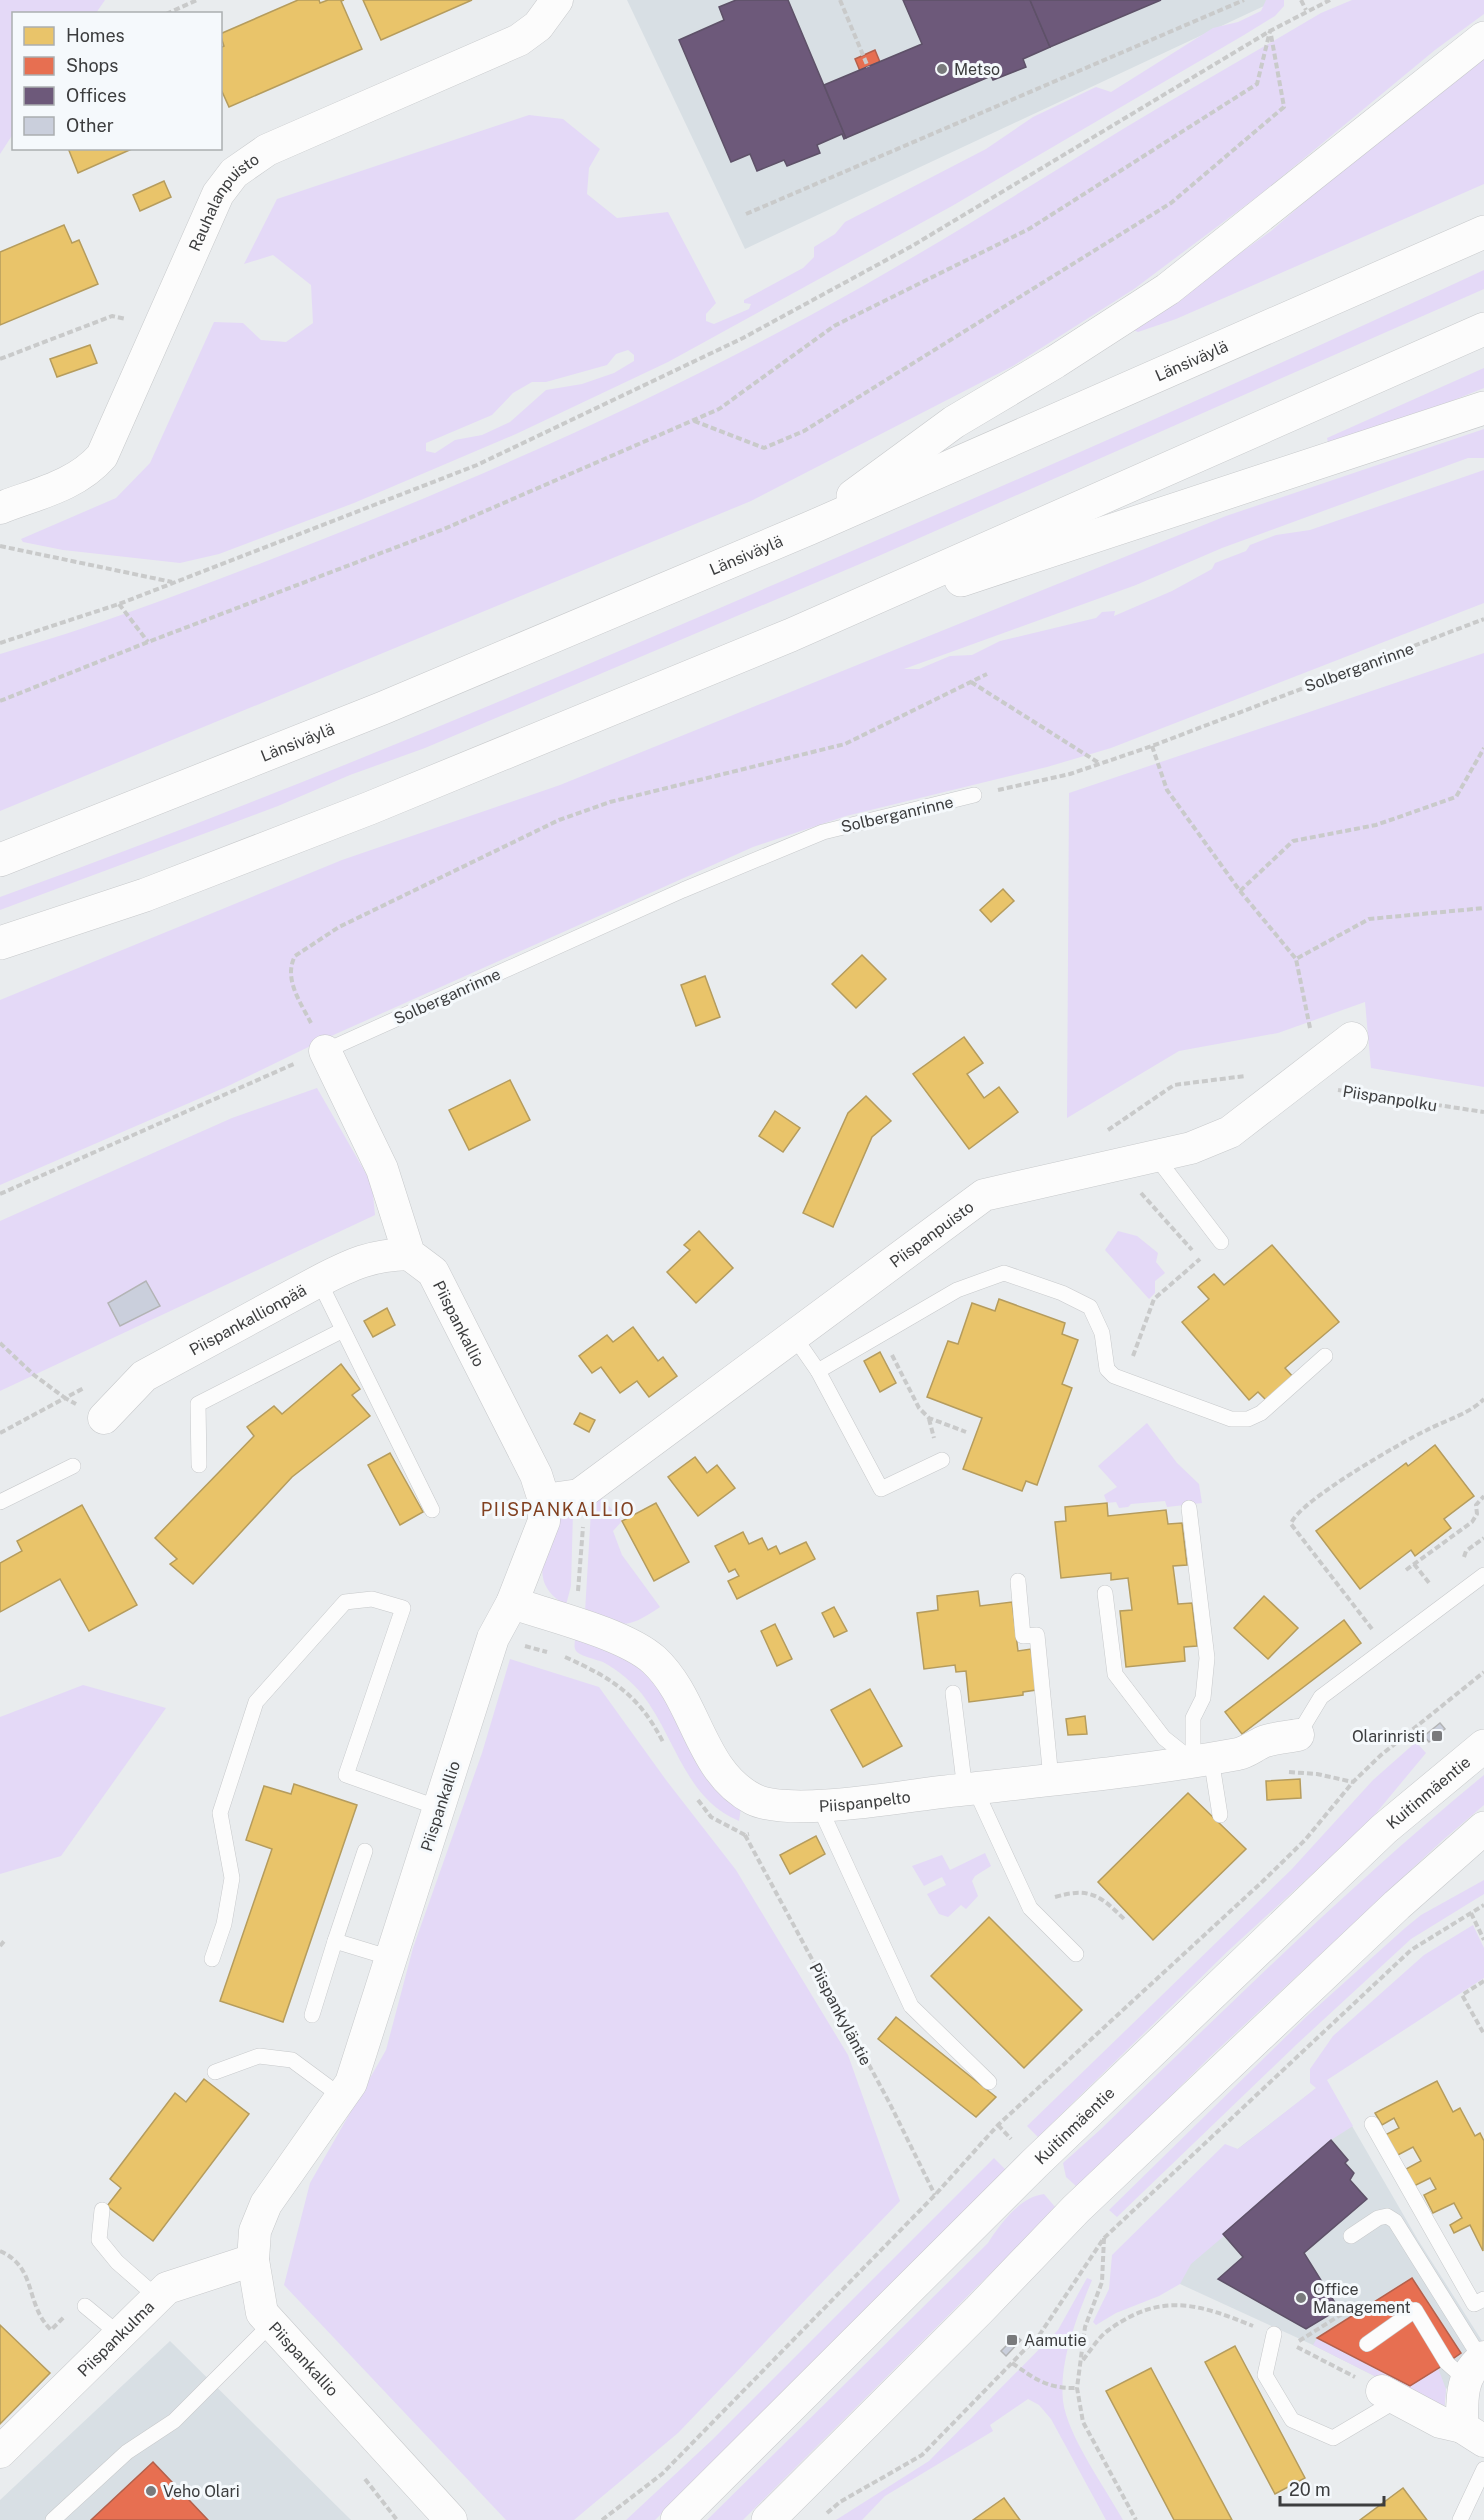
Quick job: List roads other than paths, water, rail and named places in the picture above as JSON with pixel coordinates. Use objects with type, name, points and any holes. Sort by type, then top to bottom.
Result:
[{"type":"main road","points":[[810,528],[954,422],[1055,362],[1168,289],[1484,38]]},
{"type":"main road","name":"Länsiväylä","points":[[0,860],[383,708],[810,528],[1484,232]]},
{"type":"main road","points":[[0,943],[145,896],[370,808],[791,635],[1484,329]]},
{"type":"main road","points":[[791,635],[1237,492],[1484,408]]},
{"type":"main road","points":[[0,964],[145,896]]},
{"type":"main road","name":"Kuitinmäentie","points":[[677,2520],[1034,2164],[1384,1829],[1484,1746]]},
{"type":"main road","points":[[768,2520],[979,2310],[1076,2209],[1397,1905],[1484,1828]]},
{"type":"street","name":"Rauhalanpuisto","points":[[0,508],[71,481],[89,471],[102,456],[162,326],[218,194],[234,173],[267,150],[519,40],[538,26],[557,0]]},
{"type":"street","name":"Piispanpuisto","points":[[544,1500],[579,1495],[984,1195],[1156,1157],[1191,1148],[1230,1132],[1352,1038]]},
{"type":"street","points":[[325,1051],[382,1169],[409,1254]]},
{"type":"street","name":"Piispankallionpää","points":[[104,1418],[144,1376],[319,1281],[348,1266],[381,1254],[409,1254]]},
{"type":"street","name":"Piispankallio","points":[[409,1254],[432,1272],[536,1475],[544,1500],[544,1521],[512,1603],[494,1638],[351,2083],[266,2204],[255,2231],[253,2260],[262,2313],[451,2520]]},
{"type":"street","name":"Piispanpelto","points":[[512,1603],[627,1643],[655,1661],[680,1695],[710,1754],[729,1783],[754,1800],[780,1806],[970,1789],[1202,1760],[1242,1753],[1264,1742],[1298,1735]]},
{"type":"street","name":"Piispankulma","points":[[0,2452],[167,2288],[253,2260]]},
{"type":"street","points":[[1473,2434],[1462,2398],[1477,2365]]},
{"type":"street","points":[[1389,2396],[1440,2422],[1473,2434]]},
{"type":"lane","name":"Solberganrinne","points":[[325,1051],[683,890],[823,832],[974,795]]},
{"type":"lane","points":[[1156,1157],[1221,1242]]},
{"type":"lane","points":[[818,1371],[957,1290],[1004,1273],[1062,1293],[1090,1307],[1102,1333],[1107,1369],[1114,1376],[1231,1419],[1248,1419],[1261,1413],[1325,1356]]},
{"type":"lane","points":[[319,1281],[432,1509]]},
{"type":"lane","points":[[199,1465],[198,1404],[342,1331]]},
{"type":"lane","points":[[794,1335],[818,1371],[881,1489],[942,1460]]},
{"type":"lane","points":[[0,1502],[73,1466]]},
{"type":"lane","points":[[1189,1508],[1207,1658],[1203,1698],[1192,1718],[1202,1760],[1220,1815]]},
{"type":"lane","points":[[1298,1735],[1321,1697],[1484,1575]]},
{"type":"lane","points":[[1018,1581],[1023,1636],[1037,1635],[1051,1779]]},
{"type":"lane","points":[[1105,1593],[1115,1674],[1164,1738],[1202,1760]]},
{"type":"lane","points":[[212,1959],[224,1924],[232,1878],[220,1813],[256,1702],[345,1602],[372,1599],[403,1608],[346,1776],[439,1808]]},
{"type":"lane","points":[[953,1693],[970,1789],[1030,1908],[1076,1954]]},
{"type":"lane","points":[[821,1804],[825,1819],[911,2006],[989,2082]]},
{"type":"lane","points":[[312,2015],[365,1851]]},
{"type":"lane","points":[[335,1941],[391,1958]]},
{"type":"lane","points":[[215,2072],[259,2056],[292,2060],[342,2097]]},
{"type":"lane","points":[[1372,2124],[1474,2304],[1484,2299]]},
{"type":"lane","points":[[102,2210],[99,2240],[117,2262],[158,2298]]},
{"type":"lane","points":[[1351,2236],[1378,2218],[1387,2216],[1395,2221],[1477,2365]]},
{"type":"lane","points":[[78,2308],[120,2335]]},
{"type":"lane","points":[[1367,2344],[1415,2310],[1447,2362],[1477,2365]]},
{"type":"lane","points":[[53,2520],[126,2452],[174,2421],[272,2324]]},
{"type":"lane","points":[[1274,2334],[1265,2375],[1292,2420],[1333,2438],[1389,2396]]},
{"type":"lane","points":[[1460,2520],[1484,2469]]},
{"type":"place","name":"Metso","points":[[942,69]]},
{"type":"place","name":"Olarinristi","points":[[1437,1736]]},
{"type":"place","name":"Office Management","points":[[1301,2298]]},
{"type":"place","name":"Aamutie","points":[[1012,2340]]},
{"type":"place","name":"Veho Olari","points":[[151,2491]]},
{"type":"district","name":"PIISPANKALLIO","points":[[558,1510]]}]
